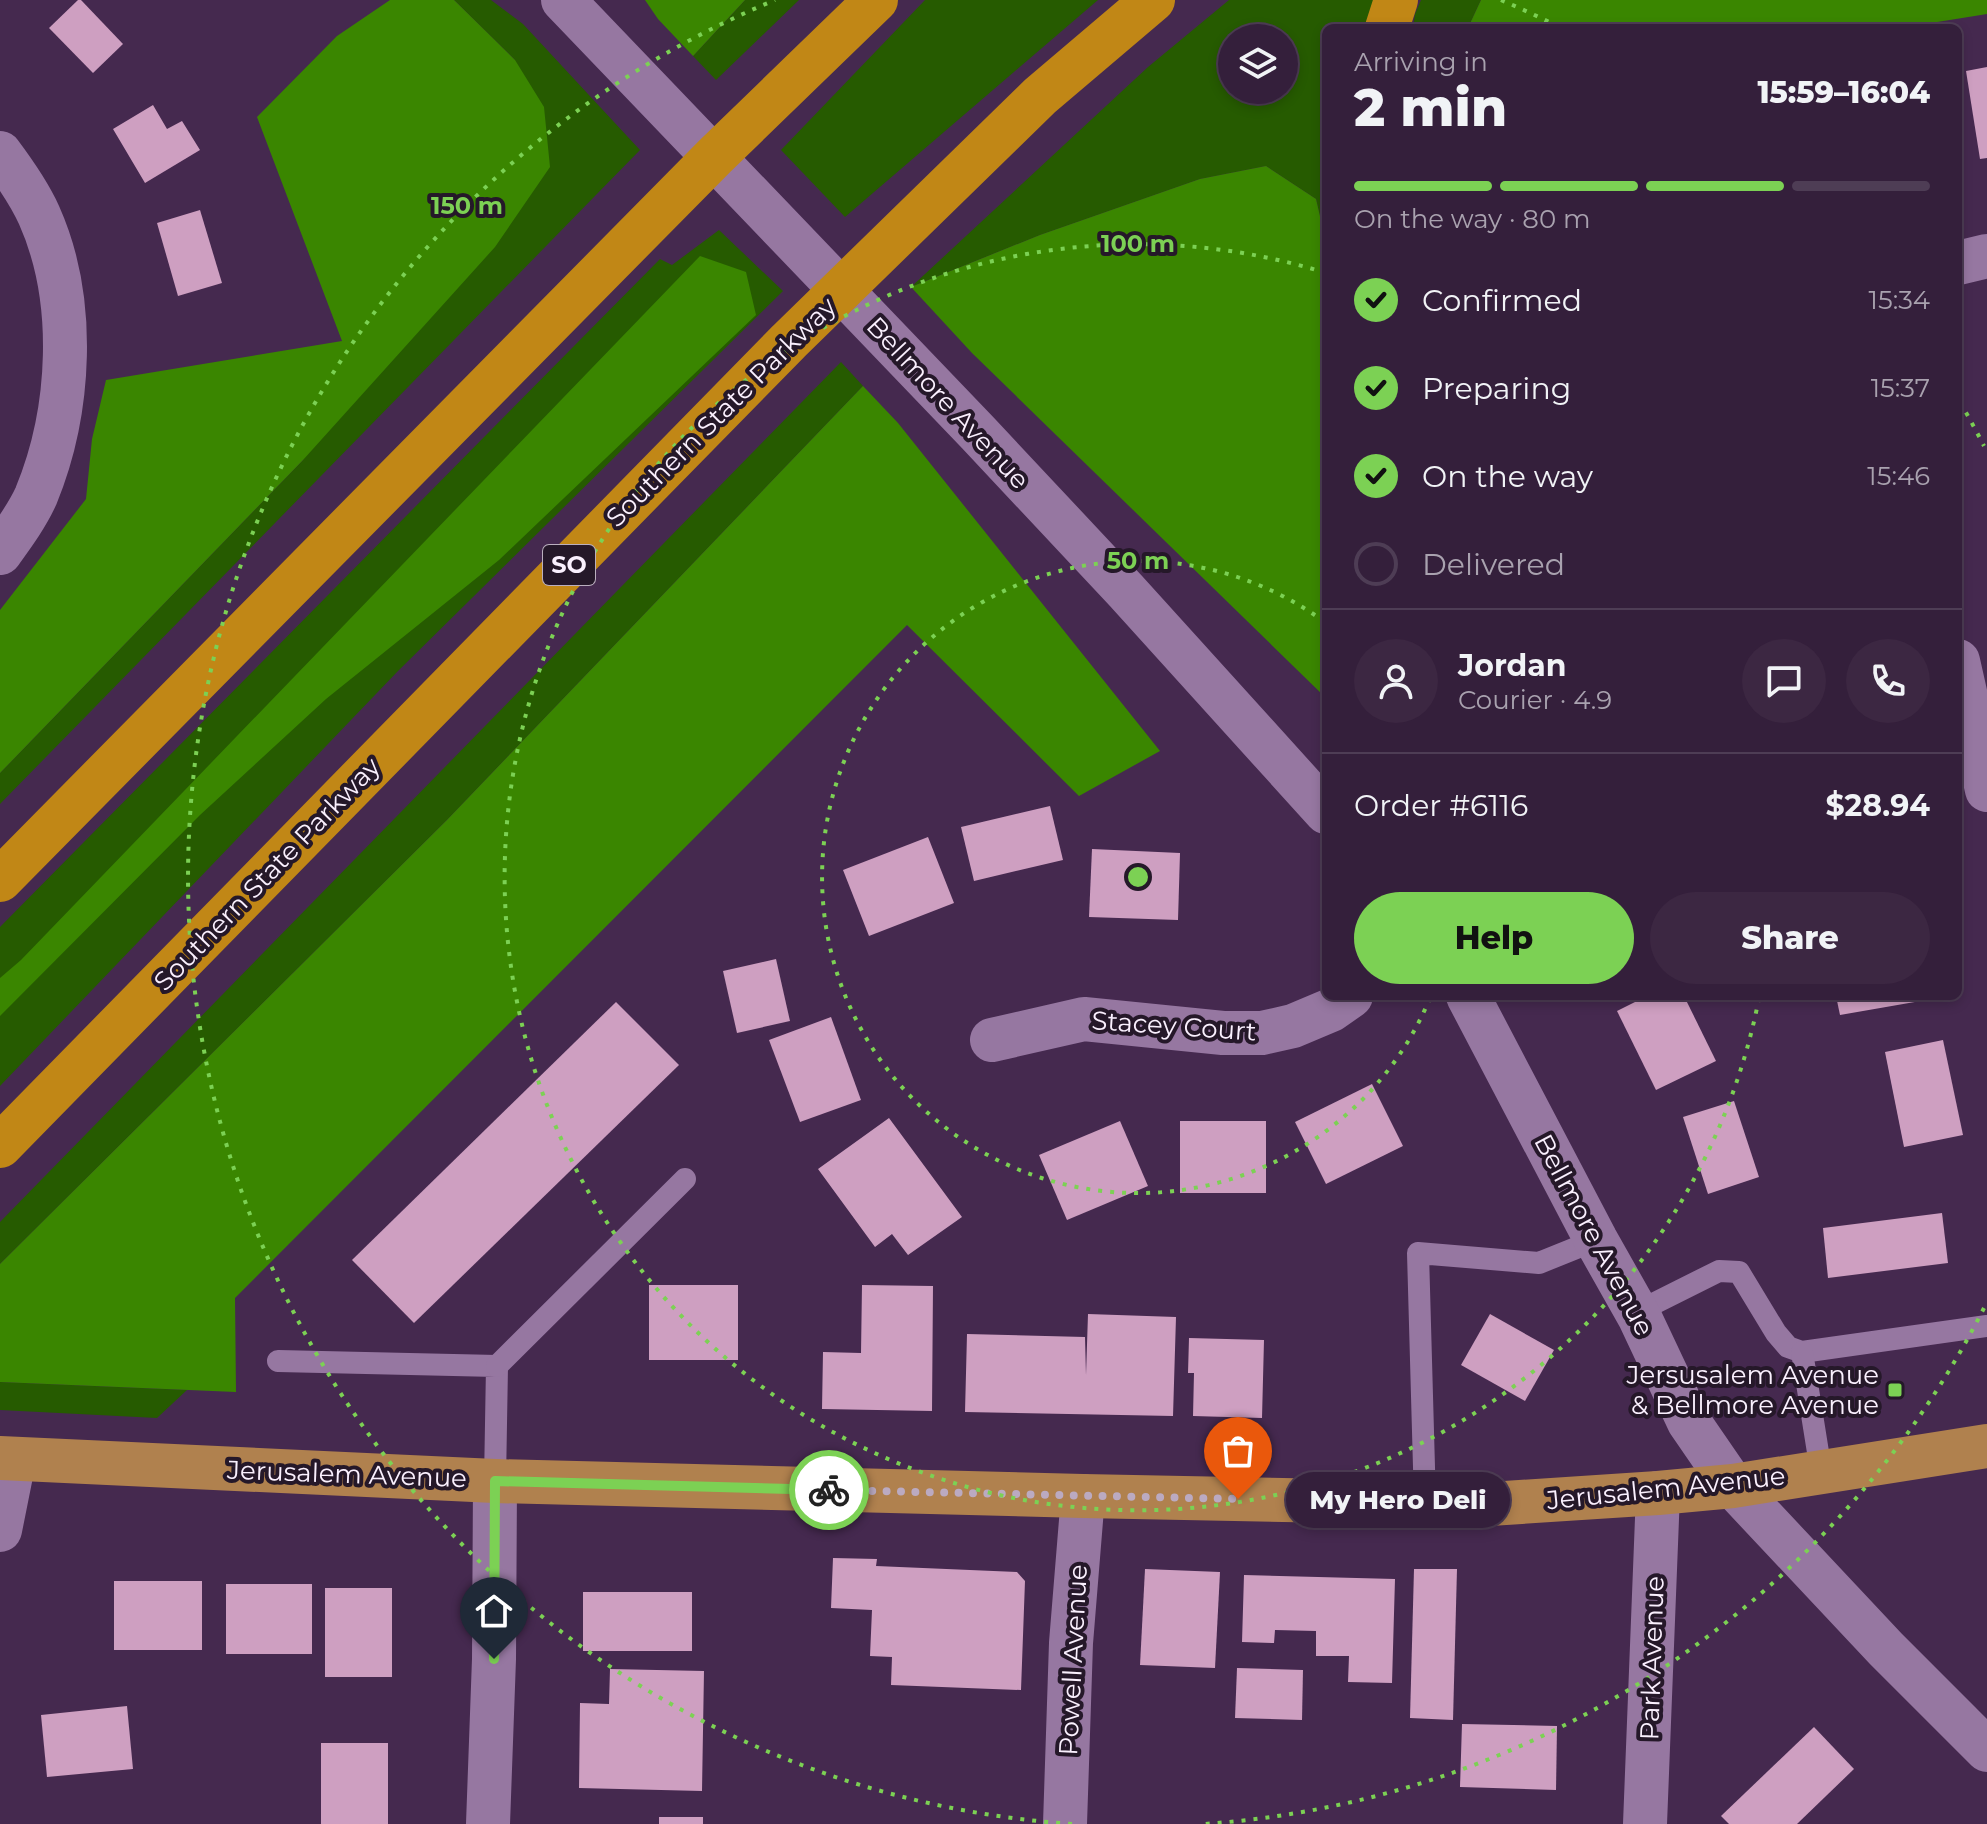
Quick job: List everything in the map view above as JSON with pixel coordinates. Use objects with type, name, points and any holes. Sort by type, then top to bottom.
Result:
[{"type":"highway","points":[[0,880],[715,156],[876,0]]},
{"type":"highway","name":"Southern State Parkway","points":[[0,1146],[789,341],[1040,96],[1153,0]]},
{"type":"highway","points":[[1388,24],[1396,0]]},
{"type":"main road","name":"Jerusalem Avenue","points":[[7,1459],[495,1481],[1490,1504],[1733,1486],[1987,1446]]},
{"type":"street","name":"Bellmore Avenue","points":[[574,11],[978,433],[1322,808]]},
{"type":"street","points":[[0,153],[28,193],[47,237],[59,282],[64,332],[59,416],[44,473],[21,523],[0,553]]},
{"type":"street","points":[[1962,262],[1987,256]]},
{"type":"street","points":[[1962,680],[1987,790]]},
{"type":"street","name":"Stacey Court","points":[[992,1040],[1084,1019],[1223,1033],[1262,1033],[1293,1026],[1331,1010],[1345,1000]]},
{"type":"street","name":"Bellmore Avenue","points":[[1470,1000],[1637,1312],[1689,1422],[1733,1486],[1886,1649],[1987,1750]]},
{"type":"street","points":[[0,1530],[7,1459]]},
{"type":"street","points":[[488,1824],[494,1659],[495,1481]]},
{"type":"street","name":"Park Avenue","points":[[1645,1824],[1658,1493]]},
{"type":"street","name":"Powell Avenue","points":[[1065,1824],[1071,1643],[1083,1496]]},
{"type":"lane","points":[[495,1481],[497,1366],[685,1179]]},
{"type":"lane","points":[[1425,1503],[1418,1253],[1539,1263],[1596,1240]]},
{"type":"lane","points":[[1637,1312],[1719,1271],[1739,1272],[1776,1333],[1788,1347],[1802,1352],[1987,1326]]},
{"type":"lane","points":[[1802,1352],[1821,1471]]},
{"type":"lane","points":[[278,1361],[497,1366]]},
{"type":"green space","points":[[390,0],[454,0],[515,60],[544,107],[550,167],[495,247],[303,460],[0,773],[0,610],[86,499],[92,439],[106,380],[342,341],[257,117],[337,36]]},
{"type":"green space","points":[[454,0],[491,0],[523,24],[640,150],[0,804],[0,773],[303,460],[515,60]]},
{"type":"green space","points":[[645,0],[745,0],[693,56],[658,19]]},
{"type":"green space","points":[[745,0],[799,0],[716,80],[693,56]]},
{"type":"green space","points":[[925,0],[1098,0],[845,217],[781,150]]},
{"type":"green space","points":[[1229,0],[1379,0],[1371,24],[1322,24],[1322,225],[1316,199],[1266,166],[1200,179],[1040,235],[911,287],[1148,67]]},
{"type":"green space","points":[[1421,0],[1481,0],[1470,24],[1414,24]]},
{"type":"green space","points":[[1481,0],[1987,0],[1987,14],[1925,24],[1470,24]]},
{"type":"green space","points":[[1266,166],[1316,199],[1322,225],[1322,694],[972,353],[911,287],[1040,235],[1200,179]]},
{"type":"green space","points":[[719,230],[783,291],[398,671],[0,1086],[0,927],[660,259],[672,265]]},
{"type":"green space","points":[[700,256],[746,272],[756,315],[499,560],[326,699],[200,815],[0,1016],[0,978],[21,960]]},
{"type":"green space","points":[[841,362],[863,386],[447,820],[0,1264],[0,1222]]},
{"type":"green space","points":[[863,386],[898,423],[1160,751],[1079,796],[907,625],[235,1298],[236,1392],[0,1382],[0,1264],[447,820]]},
{"type":"green space","points":[[0,1382],[187,1390],[157,1418],[0,1410]]},
{"type":"building","points":[[78,0],[123,44],[93,73],[49,28]]},
{"type":"building","points":[[1987,67],[1987,158],[1980,159],[1966,71]]},
{"type":"building","points":[[153,105],[167,129],[182,121],[200,150],[145,183],[113,129]]},
{"type":"building","points":[[200,210],[222,283],[178,296],[157,223]]},
{"type":"building","points":[[1050,806],[1063,860],[974,881],[961,827]]},
{"type":"building","points":[[928,837],[954,903],[869,936],[843,870]]},
{"type":"building","points":[[1092,849],[1180,853],[1178,920],[1089,917]]},
{"type":"building","points":[[776,959],[790,1021],[737,1033],[723,971]]},
{"type":"building","points":[[1639,1000],[1686,1000],[1716,1061],[1656,1090],[1617,1011]]},
{"type":"building","points":[[1837,1000],[1926,1000],[1840,1015]]},
{"type":"building","points":[[616,1002],[679,1065],[414,1323],[352,1260]]},
{"type":"building","points":[[831,1017],[861,1100],[800,1122],[769,1040]]},
{"type":"building","points":[[1943,1040],[1963,1135],[1904,1147],[1885,1052]]},
{"type":"building","points":[[1372,1084],[1403,1146],[1326,1184],[1295,1122]]},
{"type":"building","points":[[1734,1101],[1759,1177],[1708,1194],[1683,1117]]},
{"type":"building","points":[[889,1118],[962,1217],[908,1255],[892,1234],[875,1247],[818,1169]]},
{"type":"building","points":[[1120,1121],[1148,1186],[1067,1220],[1039,1155]]},
{"type":"building","points":[[1180,1121],[1266,1121],[1266,1193],[1180,1193]]},
{"type":"building","points":[[1942,1213],[1948,1263],[1828,1278],[1823,1228]]},
{"type":"building","points":[[649,1285],[738,1285],[738,1360],[649,1360]]},
{"type":"building","points":[[862,1285],[933,1286],[932,1411],[822,1409],[823,1352],[861,1353]]},
{"type":"building","points":[[1088,1314],[1176,1317],[1173,1416],[965,1412],[967,1334],[1085,1337],[1086,1375]]},
{"type":"building","points":[[1490,1314],[1554,1350],[1525,1401],[1461,1365]]},
{"type":"building","points":[[1189,1338],[1264,1340],[1262,1418],[1193,1416],[1194,1373],[1188,1373]]},
{"type":"building","points":[[833,1558],[877,1559],[876,1566],[1017,1572],[1025,1581],[1021,1690],[891,1685],[892,1657],[870,1656],[872,1610],[831,1608]]},
{"type":"building","points":[[1145,1569],[1220,1572],[1215,1668],[1140,1665]]},
{"type":"building","points":[[1414,1569],[1457,1569],[1453,1720],[1410,1718]]},
{"type":"building","points":[[1244,1575],[1395,1579],[1392,1683],[1348,1682],[1349,1656],[1316,1656],[1316,1631],[1275,1630],[1274,1643],[1242,1642]]},
{"type":"building","points":[[114,1581],[202,1581],[202,1650],[114,1650]]},
{"type":"building","points":[[226,1584],[312,1584],[312,1654],[226,1654]]},
{"type":"building","points":[[325,1588],[392,1588],[392,1677],[325,1677]]},
{"type":"building","points":[[583,1592],[692,1592],[692,1651],[583,1651]]},
{"type":"building","points":[[1237,1668],[1303,1670],[1302,1720],[1235,1718]]},
{"type":"building","points":[[610,1669],[704,1671],[702,1791],[579,1788],[580,1703],[609,1704]]},
{"type":"building","points":[[127,1706],[133,1769],[47,1777],[41,1715]]},
{"type":"building","points":[[1462,1724],[1557,1726],[1556,1790],[1460,1787]]},
{"type":"building","points":[[1814,1727],[1854,1769],[1797,1824],[1729,1824],[1721,1816]]},
{"type":"building","points":[[321,1743],[388,1743],[388,1824],[321,1824]]},
{"type":"building","points":[[659,1817],[703,1817],[703,1824],[659,1824]]},
{"type":"way so far","points":[[829,1490],[1238,1499]]},
{"type":"place","name":"Jersusalem Avenue & Bellmore Avenue","points":[[1895,1390]]},
{"type":"place","name":"My Hero Deli","points":[[1238,1499]]},
{"type":"route","points":[[494,1659],[495,1481],[829,1490]]}]
